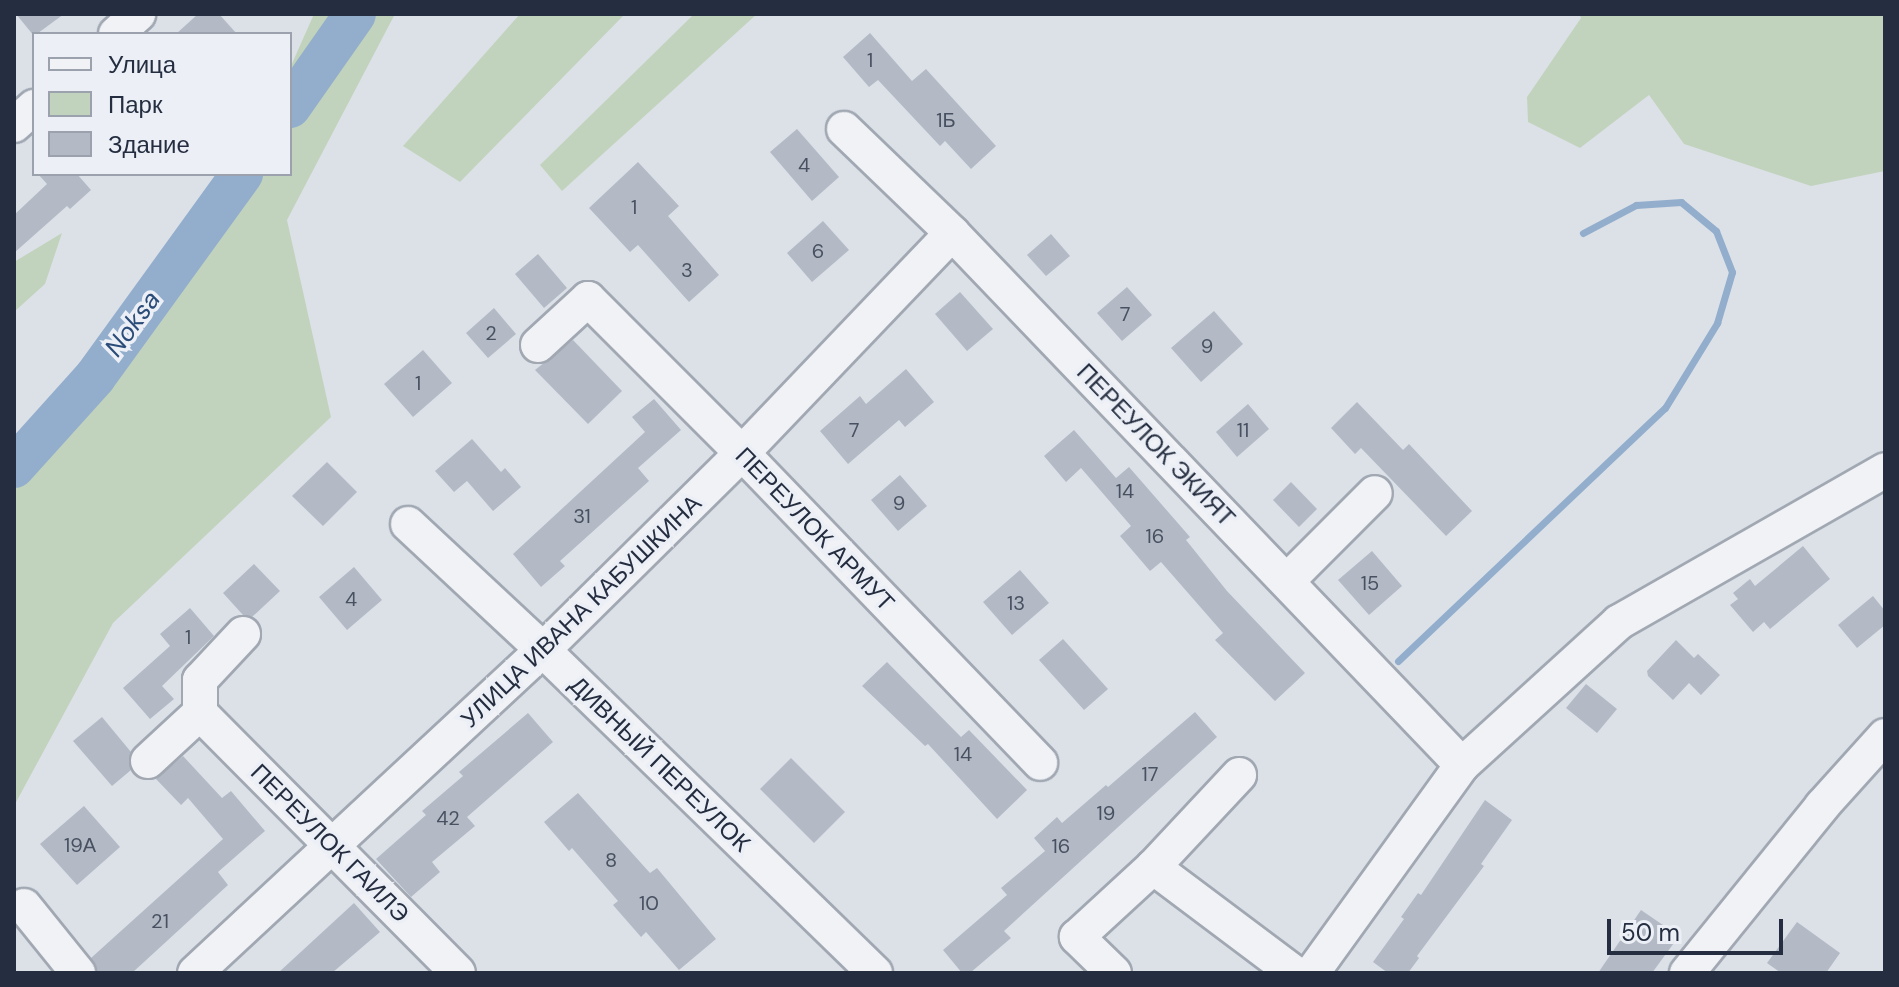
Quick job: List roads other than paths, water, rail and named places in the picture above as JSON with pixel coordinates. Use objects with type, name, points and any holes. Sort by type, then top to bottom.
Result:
[{"type":"street","points":[[118,32],[138,14]]},
{"type":"street","points":[[14,125],[32,109]]},
{"type":"street","name":"ПЕРЕУЛОК ЭКИЯТ","points":[[844,129],[952,233],[1462,765]]},
{"type":"street","name":"УЛИЦА ИВАНА КАБУШКИНА","points":[[195,973],[543,650],[742,453],[952,233]]},
{"type":"street","name":"ПЕРЕУЛОК АРМУТ","points":[[538,345],[588,299],[742,453],[1040,763]]},
{"type":"street","points":[[1312,973],[1462,765],[1619,622],[1885,470]]},
{"type":"street","points":[[1287,581],[1375,493]]},
{"type":"street","name":"ДИВНЫЙ ПЕРЕУЛОК","points":[[408,524],[543,650],[875,973]]},
{"type":"street","points":[[148,761],[200,713],[200,680],[243,634]]},
{"type":"street","name":"ПЕРЕУЛОК ГАИЛЭ","points":[[200,713],[458,973]]},
{"type":"street","points":[[1687,973],[1822,806],[1885,736]]},
{"type":"street","points":[[1114,973],[1077,937],[1153,867],[1239,775]]},
{"type":"street","points":[[1153,867],[1294,973]]},
{"type":"street","points":[[24,906],[78,973]]},
{"type":"waterway","name":"Noksa","points":[[292,104],[355,14]]},
{"type":"waterway","name":"Noksa","points":[[14,467],[95,377],[241,176]]},
{"type":"waterway","points":[[1398,661],[1665,408],[1717,323],[1732,272],[1716,231],[1681,202],[1636,205],[1583,233]]}]
